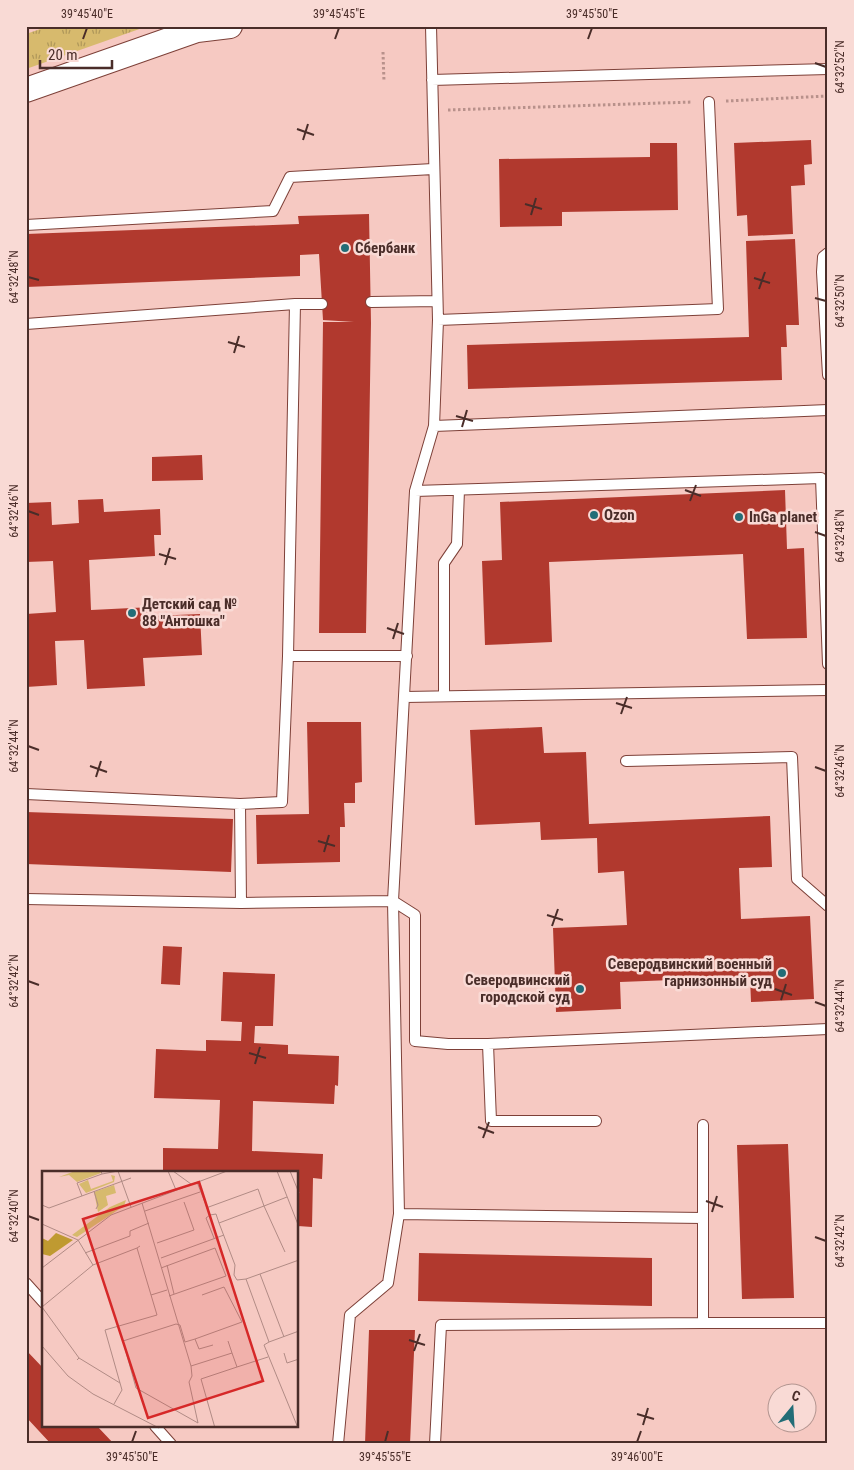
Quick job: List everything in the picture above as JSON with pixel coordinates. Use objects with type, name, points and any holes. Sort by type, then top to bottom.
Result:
[{"type":"street","points":[[26,90],[197,30],[230,26]]},
{"type":"lane","points":[[338,1444],[350,1315],[388,1283],[399,1214],[393,901],[415,492],[434,426],[438,320],[431,26]]},
{"type":"lane","points":[[432,80],[828,69]]},
{"type":"lane","points":[[438,320],[718,309],[709,102]]},
{"type":"lane","points":[[26,225],[273,211],[290,177],[433,168]]},
{"type":"lane","points":[[828,252],[823,257],[822,272],[828,375]]},
{"type":"lane","points":[[370,302],[438,302]]},
{"type":"lane","points":[[26,794],[240,804],[282,802],[288,656],[295,304]]},
{"type":"lane","points":[[26,324],[295,304],[322,304]]},
{"type":"lane","points":[[434,426],[828,410]]},
{"type":"lane","points":[[415,492],[821,478],[828,664]]},
{"type":"lane","points":[[444,696],[444,563],[457,544],[459,490]]},
{"type":"lane","points":[[288,656],[407,656]]},
{"type":"lane","points":[[405,696],[828,690]]},
{"type":"lane","points":[[626,761],[792,757],[797,880],[828,906]]},
{"type":"lane","points":[[240,804],[241,903]]},
{"type":"lane","points":[[26,899],[241,903],[393,901],[415,915],[415,1041],[448,1044],[488,1044],[828,1029]]},
{"type":"lane","points":[[488,1044],[491,1120],[596,1121]]},
{"type":"lane","points":[[703,1125],[703,1322]]},
{"type":"lane","points":[[399,1214],[703,1218]]},
{"type":"lane","points":[[26,1283],[42,1300]]},
{"type":"lane","points":[[435,1444],[441,1325],[703,1322],[828,1323]]},
{"type":"lane","points":[[157,1428],[170,1444]]},
{"type":"path","points":[[383,52],[384,82]]},
{"type":"path","points":[[433,111],[828,96]]},
{"type":"green space","points":[[49,26],[148,26],[26,69],[26,34]]},
{"type":"building","points":[[811,140],[812,164],[804,165],[805,185],[791,186],[793,234],[748,236],[747,215],[737,216],[734,143]]},
{"type":"building","points":[[650,143],[677,143],[678,210],[562,212],[562,226],[500,227],[499,159],[650,157]]},
{"type":"building","points":[[369,214],[371,323],[366,633],[319,633],[323,322],[354,322],[323,320],[319,254],[300,255],[300,276],[26,287],[26,234],[299,224],[298,216]]},
{"type":"building","points":[[795,239],[799,325],[786,325],[787,347],[781,347],[782,380],[468,389],[467,345],[749,337],[746,241]]},
{"type":"building","points":[[202,455],[203,480],[152,481],[152,457]]},
{"type":"building","points":[[785,490],[787,549],[804,548],[807,638],[747,639],[743,554],[549,562],[552,642],[485,645],[482,561],[502,560],[500,502]]},
{"type":"building","points":[[103,499],[104,512],[160,509],[161,535],[154,535],[155,556],[89,560],[91,610],[152,607],[153,616],[200,614],[202,655],[143,658],[145,686],[87,689],[84,640],[55,641],[57,685],[26,687],[26,614],[56,612],[53,561],[26,562],[26,503],[51,502],[52,525],[79,523],[78,500]]},
{"type":"building","points":[[307,722],[361,722],[362,782],[355,783],[355,803],[344,803],[345,827],[340,827],[340,862],[257,864],[256,815],[309,814]]},
{"type":"building","points":[[542,727],[544,753],[586,752],[589,824],[770,816],[772,867],[739,868],[741,919],[810,916],[814,999],[751,1002],[750,977],[620,982],[621,1009],[556,1012],[553,928],[627,925],[624,871],[598,873],[597,838],[541,840],[540,822],[475,825],[470,730]]},
{"type":"building","points":[[26,812],[233,819],[231,872],[26,864]]},
{"type":"building","points":[[163,946],[182,947],[180,985],[161,984]]},
{"type":"building","points":[[223,972],[275,974],[273,1026],[255,1026],[254,1043],[288,1045],[288,1054],[339,1056],[338,1086],[335,1085],[334,1104],[253,1101],[252,1151],[323,1154],[322,1179],[313,1178],[312,1227],[299,1226],[299,1171],[163,1171],[163,1148],[218,1149],[220,1100],[154,1098],[156,1049],[206,1051],[206,1040],[241,1041],[242,1022],[221,1021]]},
{"type":"building","points":[[788,1144],[794,1298],[742,1299],[737,1145]]},
{"type":"building","points":[[419,1253],[652,1258],[652,1306],[418,1301]]},
{"type":"building","points":[[369,1330],[415,1330],[410,1444],[365,1444]]},
{"type":"building","points":[[26,1350],[42,1367],[42,1428],[99,1428],[114,1444],[51,1444],[26,1417]]},
{"type":"place","name":"Сбербанк","points":[[345,248]]},
{"type":"place","name":"Ozon","points":[[594,515]]},
{"type":"place","name":"InGa planet","points":[[739,517]]},
{"type":"place","name":"Детский сад № 88 \"Антошка\"","points":[[132,613]]},
{"type":"place","name":"Северодвинский военный гарнизонный суд","points":[[782,973]]},
{"type":"place","name":"Северодвинский городской суд","points":[[580,989]]}]
